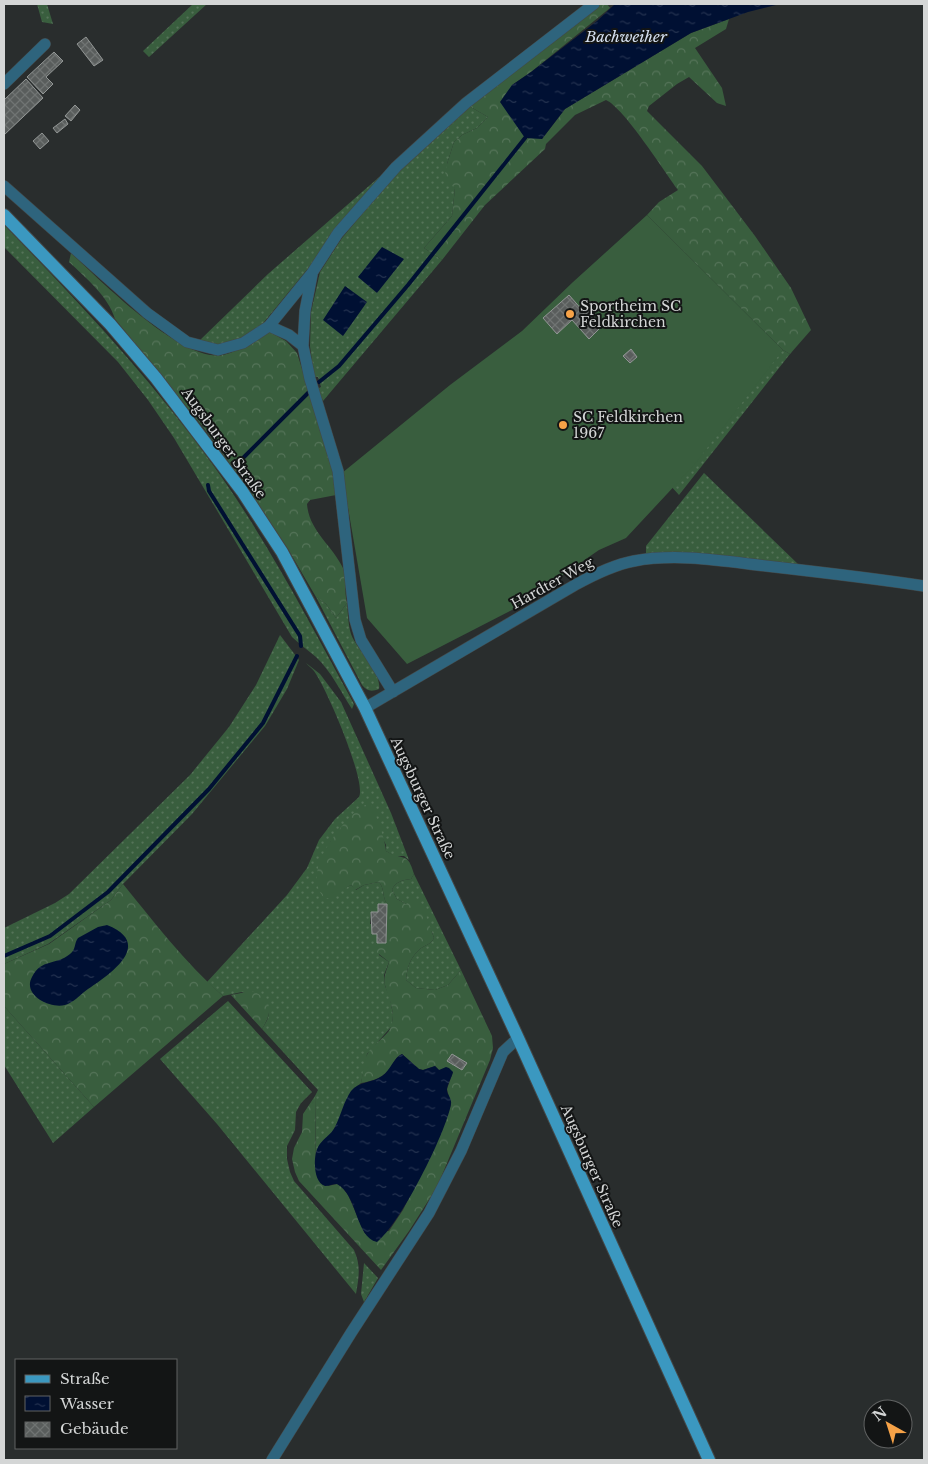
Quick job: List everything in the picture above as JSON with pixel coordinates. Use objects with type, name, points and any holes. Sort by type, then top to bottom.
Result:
[{"type":"main road","name":"Augsburger Straße","points":[[4,215],[110,324],[156,378],[237,483],[282,552],[365,708],[518,1038],[709,1460]]},
{"type":"street","points":[[4,186],[147,313],[187,342],[218,350],[243,343],[269,326],[312,273],[338,233],[396,167],[460,108],[594,4]]},
{"type":"street","points":[[4,84],[45,44]]},
{"type":"street","points":[[312,273],[305,311],[303,346],[310,379],[338,471],[355,620],[361,640],[393,692]]},
{"type":"street","points":[[269,326],[289,336],[303,346]]},
{"type":"street","name":"Hardter Weg","points":[[365,708],[575,585],[609,568],[636,560],[705,559],[874,578],[924,586]]},
{"type":"street","points":[[272,1460],[351,1333],[430,1213],[461,1151],[503,1052],[518,1038]]},
{"type":"green space","points":[[37,4],[47,4],[53,24],[42,22]]},
{"type":"green space","points":[[193,4],[207,4],[149,57],[143,51]]},
{"type":"green space","points":[[601,4],[607,4],[610,8],[531,72],[512,85],[542,139],[565,109],[691,33],[729,19],[726,29],[695,48],[722,88],[726,106],[717,103],[689,77],[649,106],[647,111],[702,166],[755,236],[791,288],[811,330],[790,354],[783,350],[647,215],[659,202],[678,190],[633,127],[614,105],[606,100],[575,115],[546,144],[545,149],[485,205],[442,260],[424,248],[452,216],[455,188],[444,180],[454,142],[462,135],[477,128],[488,117],[469,106]]},
{"type":"green space","points":[[469,106],[488,117],[477,128],[462,135],[454,142],[447,164],[455,188],[452,216],[424,248],[442,260],[323,401],[317,389],[321,387],[318,377],[314,377],[310,346],[311,312],[320,272],[342,238],[399,170]]},
{"type":"green space","points":[[393,165],[260,327],[242,339],[218,345],[199,341],[268,274]]},
{"type":"green space","name":"SC Feldkirchen 1967","points":[[647,215],[783,350],[694,465],[626,538],[599,550],[512,610],[407,664],[367,618],[342,473],[450,385],[522,331]]},
{"type":"green space","points":[[4,225],[113,341],[165,402],[213,465],[252,523],[287,582],[354,704],[352,709],[331,675],[316,657],[292,637],[174,438],[148,400],[118,362],[4,247]]},
{"type":"green space","points":[[71,253],[142,317],[186,346],[206,354],[223,355],[236,351],[270,332],[286,341],[297,353],[334,471],[336,495],[310,500],[307,504],[316,530],[343,568],[347,603],[336,618],[326,604],[316,597],[288,549],[247,487],[203,427],[115,319],[102,295],[69,262]]},
{"type":"green space","points":[[783,350],[790,354],[679,495],[670,485],[763,364]]},
{"type":"green space","points":[[704,473],[799,565],[650,555],[646,553],[646,546]]},
{"type":"green space","points":[[316,597],[326,604],[336,618],[347,603],[351,634],[377,675],[379,689],[369,690],[362,685]]},
{"type":"green space","points":[[280,635],[299,660],[287,689],[265,726],[192,814],[123,884],[111,900],[48,944],[4,964],[4,928],[69,894],[190,775],[229,727],[256,685]]},
{"type":"green space","points":[[306,663],[320,674],[341,702],[391,813],[409,860],[404,856],[394,856],[386,851],[386,845],[382,837],[331,841],[319,867],[341,890],[351,885],[356,890],[364,885],[379,882],[381,885],[387,904],[378,904],[378,912],[371,912],[370,924],[373,924],[372,934],[377,934],[379,955],[389,962],[384,975],[393,1015],[392,1026],[367,1054],[361,1083],[356,1087],[333,1131],[316,1152],[315,1096],[318,1090],[262,1029],[268,1015],[266,1001],[242,992],[223,996],[207,982],[287,895],[307,868],[319,840],[335,819],[359,797],[360,788],[357,773],[344,734],[320,680]]},
{"type":"green space","points":[[362,805],[371,805],[386,851],[407,859],[409,862],[414,874],[411,879],[399,882],[392,890],[397,899],[406,904],[413,899],[422,904],[434,938],[413,956],[408,967],[406,980],[416,988],[435,990],[448,985],[461,970],[492,1036],[493,1048],[490,1060],[437,1187],[381,1270],[299,1181],[292,1159],[294,1148],[302,1132],[303,1114],[315,1096],[316,1171],[328,1186],[337,1184],[348,1195],[365,1234],[389,1231],[403,1210],[441,1133],[451,1105],[447,1089],[453,1072],[439,1070],[435,1066],[423,1070],[419,1069],[402,1054],[382,1076],[361,1083],[366,1056],[391,1028],[393,1018],[385,982],[389,962],[375,951],[377,943],[386,942],[387,904],[379,882],[364,885],[355,890],[351,885],[329,898],[324,898],[318,886],[317,874],[326,848],[344,823]]},
{"type":"green space","points":[[414,874],[461,970],[448,985],[435,990],[416,988],[406,980],[408,967],[413,956],[434,938],[432,932],[406,904],[397,899],[392,890],[397,883],[411,879]]},
{"type":"green space","points":[[123,884],[183,956],[223,996],[94,1107],[4,1006],[4,964],[49,944],[111,900]]},
{"type":"green space","points":[[251,991],[264,997],[269,1006],[268,1017],[262,1029],[231,995]]},
{"type":"green space","points":[[228,1001],[312,1092],[301,1103],[296,1112],[295,1130],[287,1146],[287,1159],[294,1181],[354,1250],[359,1271],[356,1294],[217,1124],[160,1059]]},
{"type":"green space","points":[[4,1006],[94,1107],[53,1143],[4,1065]]},
{"type":"green space","points":[[364,1263],[378,1278],[364,1302],[361,1294]]},
{"type":"water","name":"Bachweiher","points":[[615,4],[780,4],[748,12],[691,33],[565,109],[542,139],[525,138],[500,102],[512,85],[597,21]]},
{"type":"water","points":[[382,247],[404,259],[377,293],[358,277]]},
{"type":"water","points":[[345,286],[367,302],[343,336],[323,320]]},
{"type":"water","points":[[107,925],[121,933],[127,941],[128,950],[116,968],[65,1005],[59,1006],[45,1003],[34,995],[30,984],[32,977],[40,967],[64,958],[73,951],[78,938],[98,927]]},
{"type":"water","points":[[402,1054],[419,1069],[423,1070],[435,1066],[439,1070],[446,1067],[449,1068],[453,1072],[447,1090],[451,1104],[441,1135],[421,1178],[398,1217],[377,1242],[370,1239],[364,1232],[344,1189],[337,1184],[325,1186],[318,1180],[315,1169],[315,1156],[320,1144],[335,1127],[351,1091],[358,1085],[382,1076],[388,1071],[396,1058]]},
{"type":"building","points":[[86,37],[103,60],[94,66],[77,44]]},
{"type":"building","points":[[54,52],[63,61],[46,77],[53,84],[43,94],[27,77]]},
{"type":"building","points":[[26,79],[43,98],[4,135],[4,100]]},
{"type":"building","points":[[75,105],[80,110],[71,121],[65,116]]},
{"type":"building","points":[[65,119],[68,124],[57,133],[53,128]]},
{"type":"building","points":[[42,133],[49,141],[40,149],[33,141]]},
{"type":"building","name":"Sportheim SC Feldkirchen","points":[[569,295],[583,311],[586,308],[602,326],[589,339],[572,320],[557,334],[543,318]]},
{"type":"building","points":[[631,349],[637,357],[630,363],[623,356]]},
{"type":"building","points":[[378,904],[387,904],[386,943],[377,943],[377,934],[372,934],[371,912],[378,912]]},
{"type":"building","points":[[452,1054],[467,1063],[462,1070],[447,1061]]},
{"type":"waterway","points":[[319,382],[339,366],[408,285],[525,138]]},
{"type":"waterway","points":[[242,459],[309,392]]},
{"type":"waterway","points":[[208,485],[209,491],[300,636],[301,646]]},
{"type":"waterway","points":[[4,956],[50,936],[108,892],[209,789],[263,723],[297,656]]},
{"type":"place","name":"Sportheim SC Feldkirchen","points":[[570,314]]},
{"type":"place","name":"SC Feldkirchen 1967","points":[[563,425]]}]
